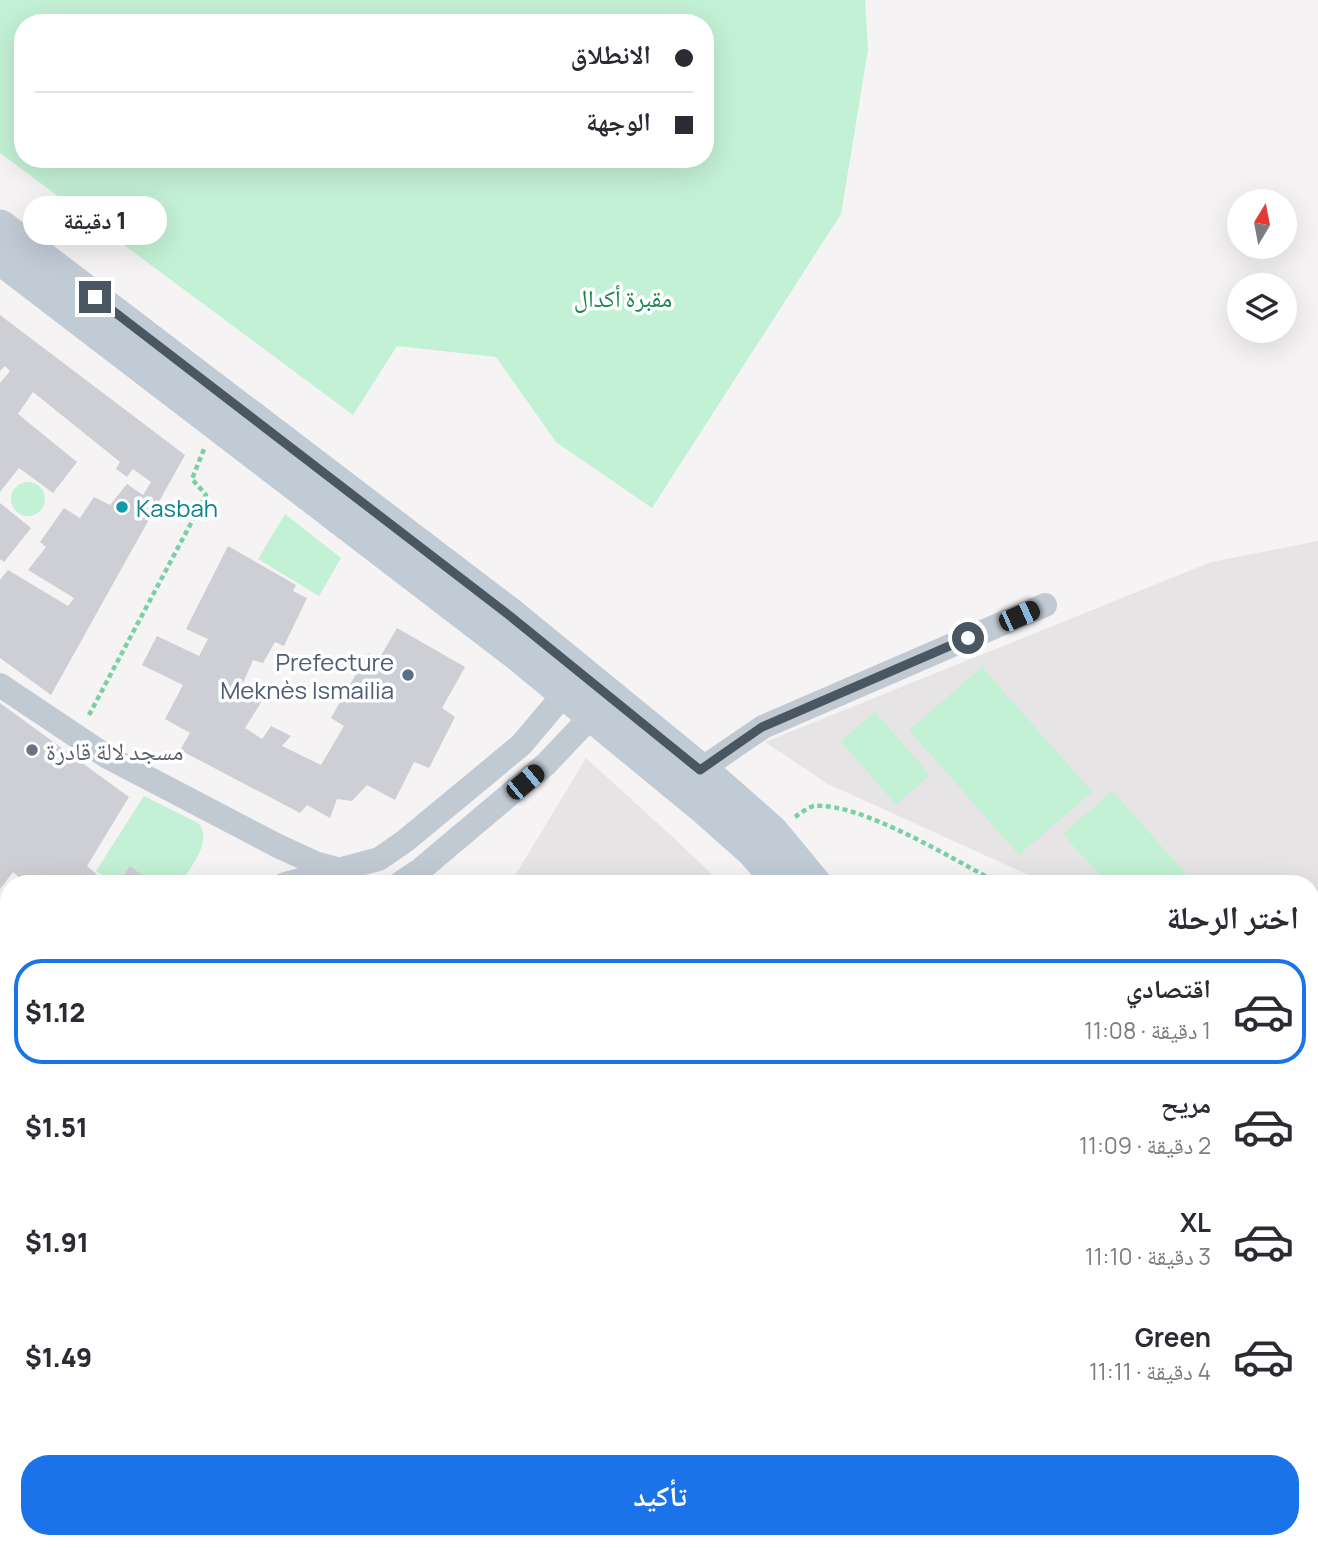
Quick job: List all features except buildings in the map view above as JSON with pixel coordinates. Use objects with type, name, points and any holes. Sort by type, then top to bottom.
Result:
[{"type":"main road","points":[[0,227],[366,505],[601,707],[702,805],[754,851],[774,875]]},
{"type":"main road","points":[[0,257],[506,645],[573,684]]},
{"type":"main road","points":[[601,707],[700,770],[771,832],[807,875]]},
{"type":"street","points":[[700,770],[762,727],[1045,604]]},
{"type":"street","points":[[348,875],[379,859],[405,841],[520,745],[573,684]]},
{"type":"street","points":[[0,685],[106,756],[278,846],[340,875]]},
{"type":"street","points":[[413,875],[546,764],[601,707]]},
{"type":"street","points":[[278,846],[295,875]]},
{"type":"path","points":[[78,738],[206,495],[192,479],[214,422]]},
{"type":"path","points":[[771,832],[812,806],[846,809],[870,817],[983,875]]},
{"type":"shaded area","points":[[1318,541],[1318,875],[1028,875],[828,784],[765,742],[1211,562]]},
{"type":"shaded area","points":[[586,758],[713,875],[515,875]]},
{"type":"green space","name":"مقبرة أكدال","points":[[0,0],[865,0],[868,50],[841,214],[652,508],[556,442],[496,357],[397,346],[353,415],[20,168],[714,168],[714,14],[14,14],[14,163],[0,153]]},
{"type":"green space","points":[[28,482],[40,487],[45,499],[40,511],[28,516],[16,511],[11,499],[16,487]]},
{"type":"green space","points":[[285,514],[341,558],[319,596],[258,559]]},
{"type":"green space","points":[[982,667],[1092,792],[1019,855],[909,730]]},
{"type":"green space","points":[[875,712],[930,775],[896,805],[841,741]]},
{"type":"green space","points":[[1112,791],[1187,875],[1100,875],[1063,834]]},
{"type":"green space","points":[[144,796],[198,823],[202,830],[202,846],[186,875],[142,875],[130,866],[123,875],[101,875],[96,871]]},
{"type":"place","name":"Kasbah","points":[[122,507]]},
{"type":"place","name":"Prefecture Meknès Ismailia","points":[[408,675]]},
{"type":"place","name":"مسجد لالة قادرة","points":[[32,750]]},
{"type":"route","points":[[95,297],[510,616],[700,770],[762,727],[968,638]]}]
